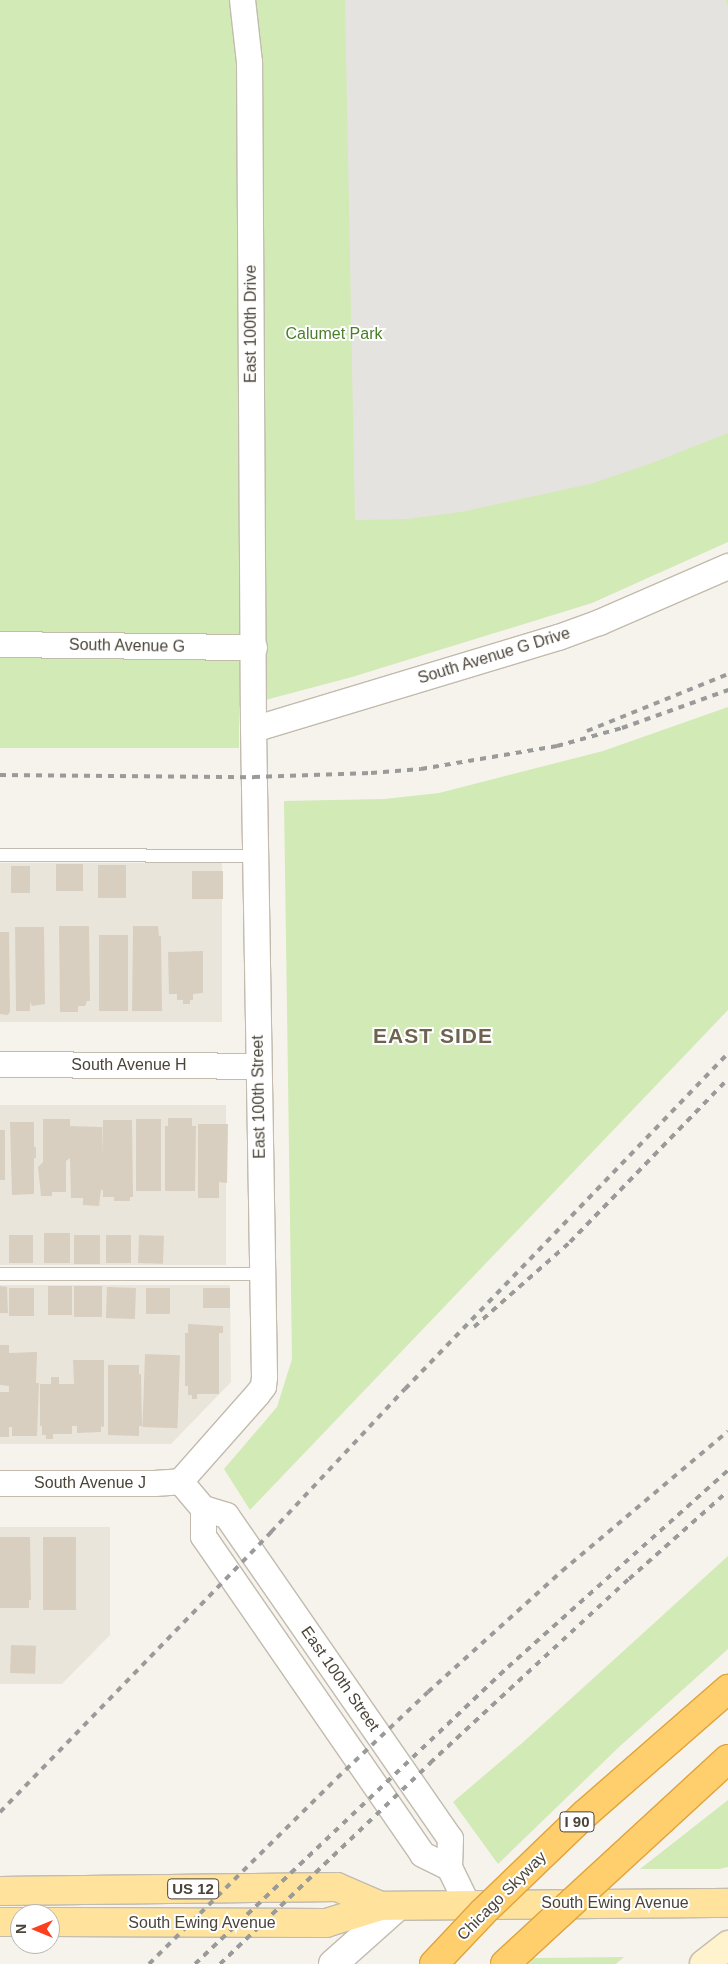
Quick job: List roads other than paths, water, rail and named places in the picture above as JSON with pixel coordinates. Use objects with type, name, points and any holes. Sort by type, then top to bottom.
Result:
[{"type":"highway","name":"Chicago Skyway","points":[[434,1964],[482,1913],[586,1813],[728,1688]]},
{"type":"highway","points":[[505,1964],[728,1759]]},
{"type":"main road","name":"South Ewing Avenue","points":[[0,1891],[337,1887],[390,1906]]},
{"type":"main road","name":"South Ewing Avenue","points":[[60,1922],[326,1923],[390,1906],[728,1903]]},
{"type":"main road","points":[[704,1964],[728,1944]]},
{"type":"street","name":"East 100th Drive","points":[[242,0],[249,62],[254,647]]},
{"type":"street","name":"South Avenue G Drive","points":[[253,729],[558,637],[608,618],[728,566]]},
{"type":"street","name":"South Avenue G","points":[[0,644],[254,647]]},
{"type":"street","name":"East 100th Street","points":[[254,647],[253,729],[263,1386],[180,1481],[204,1508],[202,1536],[422,1854],[449,1867],[467,1904]]},
{"type":"street","name":"South Avenue H","points":[[0,1064],[258,1066]]},
{"type":"street","name":"South Avenue J","points":[[0,1483],[154,1483],[180,1481]]},
{"type":"street","points":[[333,1964],[390,1906]]},
{"type":"lane","points":[[0,855],[255,856]]},
{"type":"lane","points":[[0,1274],[262,1274]]},
{"type":"railway","points":[[587,731],[728,674]]},
{"type":"railway","points":[[0,775],[254,777],[371,773],[421,769],[557,746],[622,728],[728,690]]},
{"type":"railway","points":[[0,1812],[271,1532],[405,1389],[728,1053]]},
{"type":"railway","points":[[474,1327],[570,1242],[728,1079]]},
{"type":"railway","points":[[149,1964],[337,1778],[428,1692],[562,1571],[728,1431]]},
{"type":"railway","points":[[195,1964],[508,1667],[728,1470]]},
{"type":"railway","points":[[220,1964],[430,1763],[629,1579],[728,1491]]},
{"type":"district","name":"EAST SIDE","points":[[433,1036]]},
{"type":"park label","name":"Calumet Park","points":[[334,334]]}]
